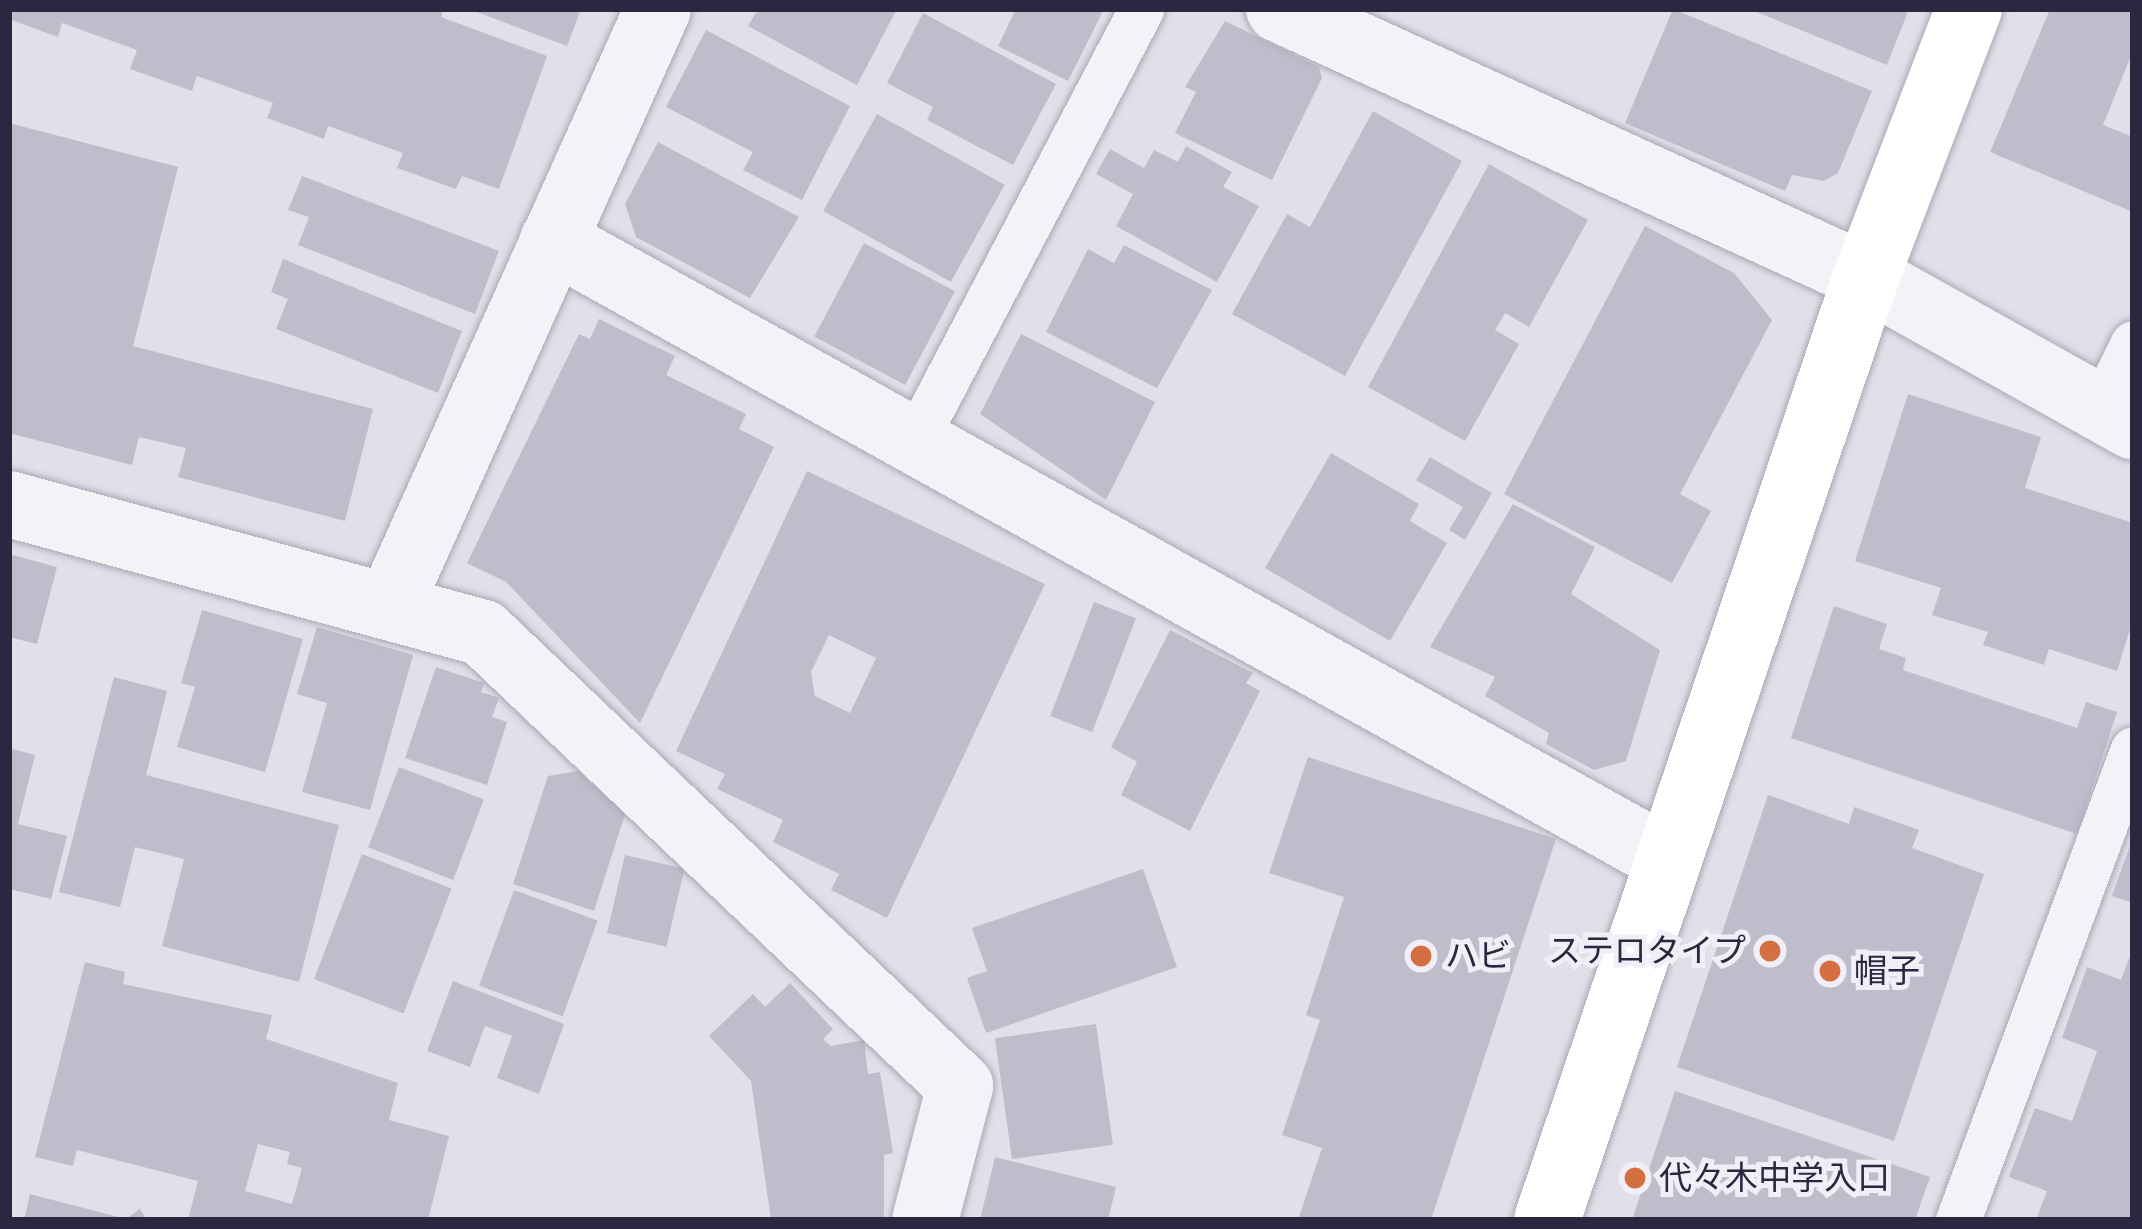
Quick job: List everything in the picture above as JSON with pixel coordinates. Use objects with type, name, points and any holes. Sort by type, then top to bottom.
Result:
[{"type":"street","points":[[391,605],[658,9]]},
{"type":"street","points":[[1279,9],[1866,277],[2117,417]]},
{"type":"street","points":[[1547,1220],[1866,277],[1969,9]]},
{"type":"street","points":[[553,241],[1667,860]]},
{"type":"street","points":[[9,504],[483,633],[960,1086],[925,1220]]},
{"type":"lane","points":[[914,442],[1141,9]]},
{"type":"lane","points":[[2117,417],[2133,343]]},
{"type":"lane","points":[[1958,1220],[2133,749]]},
{"type":"building","points":[[9,9],[444,9],[441,17],[547,56],[499,189],[462,176],[456,189],[397,168],[403,153],[328,126],[324,139],[267,118],[273,103],[197,76],[192,91],[130,69],[137,50],[62,23],[58,37],[9,19]]},
{"type":"building","points":[[469,9],[581,9],[567,46]]},
{"type":"building","points":[[758,9],[897,9],[857,85],[748,26]]},
{"type":"building","points":[[1016,9],[1104,9],[1068,81],[998,46]]},
{"type":"building","points":[[1673,9],[1872,91],[1838,173],[1824,181],[1792,175],[1785,191],[1625,123]]},
{"type":"building","points":[[1749,9],[1909,9],[1887,65]]},
{"type":"building","points":[[2050,9],[2133,9],[2133,51],[2103,125],[2133,137],[2133,212],[1990,152]]},
{"type":"building","points":[[923,13],[1056,84],[1013,165],[927,120],[933,107],[887,83]]},
{"type":"building","points":[[1225,21],[1319,67],[1322,78],[1272,180],[1175,133],[1196,92],[1185,87]]},
{"type":"building","points":[[706,30],[850,106],[802,200],[743,170],[753,152],[666,107]]},
{"type":"building","points":[[1373,111],[1462,161],[1345,376],[1232,314],[1287,214],[1310,227]]},
{"type":"building","points":[[877,114],[1005,185],[951,282],[823,211]]},
{"type":"building","points":[[9,123],[178,167],[133,346],[373,409],[345,521],[178,477],[186,448],[139,437],[132,465],[9,433]]},
{"type":"building","points":[[658,142],[799,217],[750,298],[636,237],[625,204]]},
{"type":"building","points":[[1186,146],[1232,172],[1223,187],[1259,206],[1217,282],[1116,226],[1133,194],[1096,174],[1110,149],[1144,168],[1154,150],[1178,162]]},
{"type":"building","points":[[1489,164],[1588,220],[1529,327],[1505,313],[1495,330],[1519,344],[1465,441],[1368,387]]},
{"type":"building","points":[[302,176],[499,251],[475,314],[298,245],[309,217],[288,210]]},
{"type":"building","points":[[1645,226],[1734,273],[1772,320],[1680,494],[1711,511],[1672,583],[1504,494]]},
{"type":"building","points":[[864,243],[955,291],[905,385],[814,337]]},
{"type":"building","points":[[1124,245],[1212,290],[1157,388],[1046,332],[1088,249],[1114,263]]},
{"type":"building","points":[[283,259],[462,331],[438,393],[276,329],[288,299],[271,292]]},
{"type":"building","points":[[599,319],[675,356],[666,375],[746,414],[739,429],[774,447],[640,723],[506,582],[467,563],[579,334],[590,339]]},
{"type":"building","points":[[1021,334],[1155,402],[1106,500],[980,414]]},
{"type":"building","points":[[1908,394],[2041,437],[2025,488],[2133,523],[2133,620],[2117,671],[2049,649],[2044,665],[1983,645],[1988,632],[1932,615],[1941,588],[1855,561]]},
{"type":"building","points":[[1331,453],[1419,504],[1410,521],[1447,543],[1390,641],[1265,568]]},
{"type":"building","points":[[1430,457],[1492,493],[1465,540],[1449,530],[1463,507],[1416,480]]},
{"type":"building","points":[[807,471],[1045,584],[887,918],[831,890],[839,874],[773,842],[783,820],[717,789],[725,774],[676,751]],"holes":[[[829,635],[876,658],[850,713],[815,696],[811,672]]]},
{"type":"building","points":[[1513,504],[1595,547],[1571,594],[1660,650],[1626,761],[1594,770],[1546,744],[1549,733],[1485,696],[1495,677],[1430,647]]},
{"type":"building","points":[[9,554],[57,567],[37,644],[9,637]]},
{"type":"building","points":[[1094,602],[1136,618],[1092,732],[1050,716]]},
{"type":"building","points":[[1834,606],[1887,624],[1879,649],[1906,658],[1903,670],[2077,728],[2086,702],[2117,712],[2077,834],[1791,738]]},
{"type":"building","points":[[202,610],[303,639],[265,772],[177,747],[195,687],[181,683]]},
{"type":"building","points":[[317,627],[413,655],[370,810],[302,792],[327,703],[297,694]]},
{"type":"building","points":[[1170,630],[1253,673],[1246,683],[1260,691],[1190,831],[1121,795],[1137,762],[1111,747]]},
{"type":"building","points":[[436,667],[484,683],[481,692],[499,698],[492,717],[507,722],[487,785],[405,758]]},
{"type":"building","points":[[114,677],[167,691],[146,775],[339,825],[299,982],[162,946],[184,859],[135,847],[120,907],[59,892]]},
{"type":"building","points":[[9,748],[35,755],[18,824],[67,836],[51,899],[9,889]]},
{"type":"building","name":"ハビ","points":[[1308,757],[1556,839],[1431,1220],[1298,1220],[1322,1148],[1282,1135],[1320,1020],[1306,1015],[1344,897],[1269,873]]},
{"type":"building","points":[[399,767],[484,800],[453,880],[368,847]]},
{"type":"building","points":[[578,771],[625,814],[594,911],[513,884],[548,776]]},
{"type":"building","name":"帽子","points":[[1768,795],[1849,824],[1854,807],[1919,830],[1912,848],[1984,874],[1894,1141],[1677,1067]]},
{"type":"building","points":[[2133,840],[2133,903],[2112,896]]},
{"type":"building","points":[[362,854],[452,888],[404,1014],[314,979]]},
{"type":"building","points":[[625,855],[684,869],[666,947],[607,933]]},
{"type":"building","points":[[1143,869],[1177,967],[986,1033],[967,978],[987,971],[972,928]]},
{"type":"building","points":[[514,890],[598,920],[563,1016],[479,986]]},
{"type":"building","points":[[2133,948],[2133,1220],[2036,1220],[2047,1191],[2009,1177],[2035,1108],[2072,1121],[2097,1051],[2062,1038],[2087,967],[2121,980]]},
{"type":"building","points":[[85,962],[125,972],[123,984],[272,1015],[266,1039],[398,1083],[389,1120],[449,1136],[428,1220],[188,1220],[198,1181],[77,1150],[73,1166],[35,1157]],"holes":[[[258,1144],[290,1152],[287,1164],[302,1168],[292,1204],[245,1191]]]},
{"type":"building","points":[[453,981],[564,1024],[539,1094],[497,1078],[512,1036],[485,1026],[470,1067],[427,1051]]},
{"type":"building","points":[[790,983],[833,1029],[823,1039],[831,1046],[864,1040],[868,1074],[880,1072],[893,1153],[884,1155],[884,1220],[771,1220],[751,1081],[709,1036],[753,994],[765,1007]]},
{"type":"building","points":[[1096,1024],[1113,1145],[1012,1159],[995,1038]]},
{"type":"building","points":[[1675,1091],[1930,1177],[1915,1220],[1632,1220]]},
{"type":"building","points":[[995,1157],[1116,1187],[1108,1220],[980,1220]]},
{"type":"building","points":[[30,1194],[126,1219],[140,1209],[147,1220],[24,1220]]},
{"type":"place","name":"ステロタイプ","points":[[1770,951]]},
{"type":"place","name":"ハビ","points":[[1421,956]]},
{"type":"place","name":"帽子","points":[[1830,971]]},
{"type":"place","name":"代々木中学入口","points":[[1635,1178]]}]
